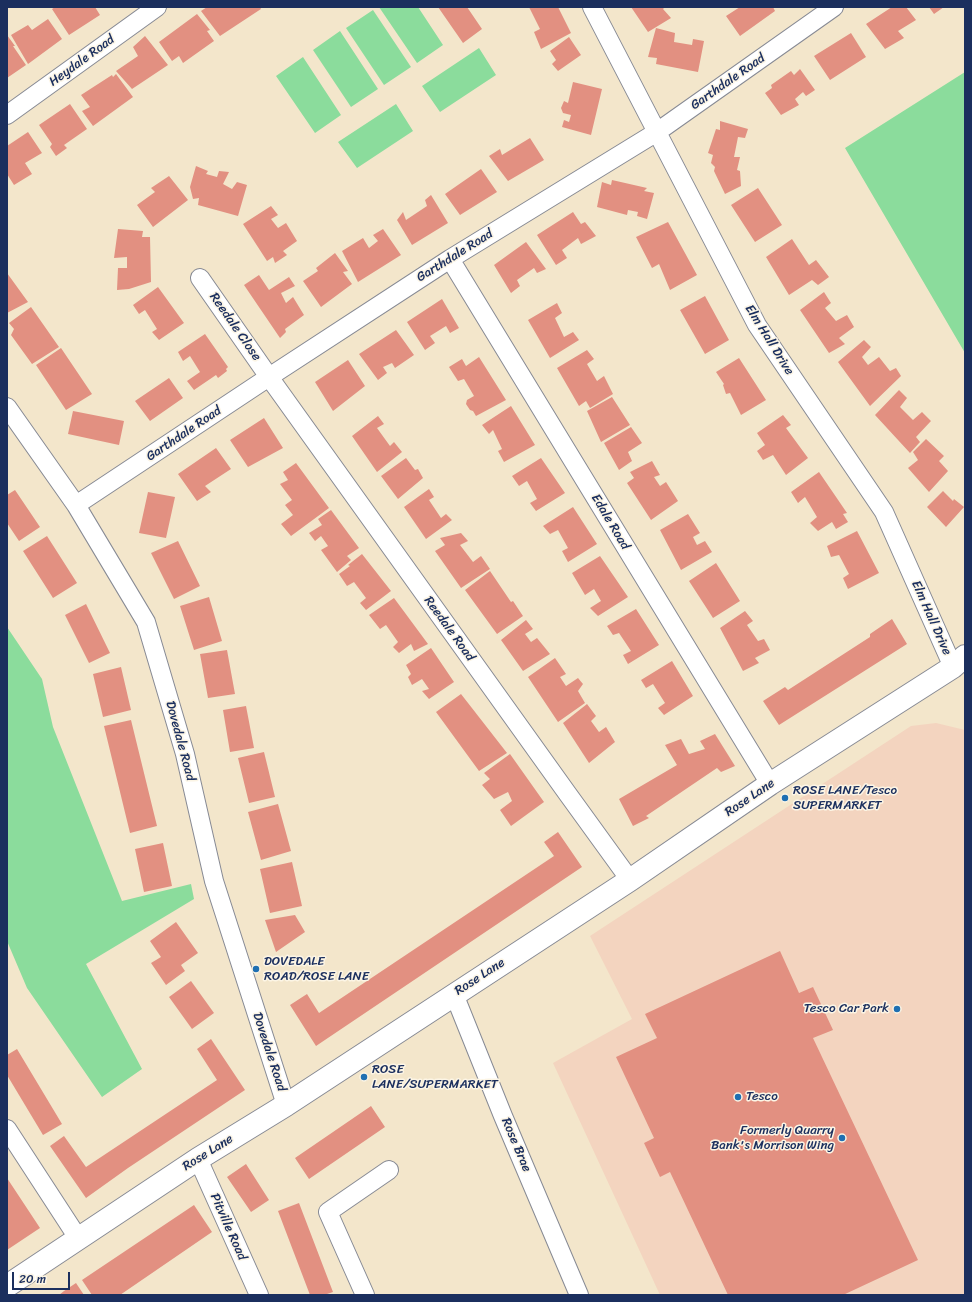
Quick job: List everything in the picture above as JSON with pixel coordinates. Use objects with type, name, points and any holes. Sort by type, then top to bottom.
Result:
[{"type":"street","name":"Heydale Road","points":[[7,115],[157,7]]},
{"type":"street","name":"Elm Hall Drive","points":[[592,7],[757,325],[884,512],[962,664]]},
{"type":"street","name":"Garthdale Road","points":[[76,506],[269,377],[450,259],[657,132],[834,7]]},
{"type":"street","name":"Edale Road","points":[[450,259],[770,784]]},
{"type":"street","name":"Reedale Close","points":[[200,278],[269,377]]},
{"type":"street","name":"Reedale Road","points":[[269,377],[566,793],[630,880]]},
{"type":"street","name":"Dovedale Road","points":[[7,407],[76,506],[146,622],[184,754],[214,881],[286,1105]]},
{"type":"street","name":"Rose Lane","points":[[7,1286],[198,1159],[286,1105],[630,880],[770,784],[962,664]]},
{"type":"street","name":"Rose Brae","points":[[454,994],[503,1116],[579,1295]]},
{"type":"street","points":[[7,1129],[78,1238]]},
{"type":"street","name":"Pitville Road","points":[[198,1159],[258,1295]]},
{"type":"street","points":[[365,1295],[328,1212],[389,1170]]},
{"type":"shaded area","points":[[936,723],[965,730],[965,1295],[660,1295],[553,1063],[632,1019],[590,936],[911,726]]},
{"type":"green space","points":[[379,7],[418,7],[443,45],[417,63]]},
{"type":"green space","points":[[373,10],[411,67],[384,85],[346,28]]},
{"type":"green space","points":[[340,31],[378,89],[351,107],[313,50]]},
{"type":"green space","points":[[479,48],[496,75],[440,112],[422,86]]},
{"type":"green space","points":[[303,57],[341,115],[315,133],[276,76]]},
{"type":"green space","points":[[965,72],[965,353],[845,148]]},
{"type":"green space","points":[[396,104],[413,131],[357,168],[338,142]]},
{"type":"green space","points":[[7,627],[42,679],[53,727],[122,901],[191,884],[194,899],[86,964],[142,1069],[102,1097],[27,988],[7,941]]},
{"type":"building","points":[[55,7],[95,7],[100,15],[69,35],[52,9]]},
{"type":"building","points":[[207,7],[260,7],[261,9],[220,36],[201,11]]},
{"type":"building","points":[[438,7],[467,7],[482,29],[463,43]]},
{"type":"building","points":[[529,7],[558,7],[571,33],[541,49],[534,32],[540,29]]},
{"type":"building","points":[[631,7],[665,7],[663,9],[671,18],[648,32]]},
{"type":"building","points":[[740,7],[773,7],[775,11],[740,36],[726,16]]},
{"type":"building","points":[[892,7],[906,7],[916,20],[898,31],[904,38],[885,49],[866,24]]},
{"type":"building","points":[[929,7],[944,7],[934,14]]},
{"type":"building","points":[[197,14],[210,30],[207,31],[214,41],[183,63],[179,56],[172,61],[159,42]]},
{"type":"building","points":[[48,19],[62,39],[28,64],[11,35],[28,25],[32,30]]},
{"type":"building","points":[[656,28],[675,33],[674,42],[692,45],[693,39],[704,41],[698,72],[656,64],[657,58],[648,57]]},
{"type":"building","points":[[851,33],[866,57],[830,80],[814,56]]},
{"type":"building","points":[[7,35],[26,65],[7,78]]},
{"type":"building","points":[[145,36],[168,65],[132,89],[116,71],[138,56],[133,47]]},
{"type":"building","points":[[569,37],[581,55],[558,71],[552,64],[556,60],[550,51]]},
{"type":"building","points":[[800,69],[815,90],[806,96],[803,92],[795,99],[799,105],[781,115],[765,93],[772,88],[771,85],[791,71],[794,75]]},
{"type":"building","points":[[116,74],[133,97],[93,126],[82,111],[90,107],[81,95],[112,75],[113,77]]},
{"type":"building","points":[[573,82],[602,89],[591,135],[562,127],[564,120],[569,122],[571,115],[563,113],[561,108],[564,101],[568,103]]},
{"type":"building","points":[[70,104],[87,129],[64,145],[67,148],[56,156],[50,147],[52,144],[39,125]]},
{"type":"building","points":[[720,121],[748,129],[745,138],[738,137],[734,157],[740,157],[737,170],[740,171],[741,186],[725,194],[714,171],[715,167],[711,163],[713,155],[708,153],[716,129],[720,130]]},
{"type":"building","points":[[28,132],[42,153],[25,163],[32,174],[14,185],[7,174],[7,146]]},
{"type":"building","points":[[530,138],[544,160],[508,181],[489,156],[500,149],[502,155]]},
{"type":"building","points":[[196,166],[208,171],[206,174],[217,177],[219,171],[229,172],[223,184],[232,189],[237,182],[247,185],[238,216],[198,205],[199,198],[193,199],[190,187]]},
{"type":"building","points":[[481,169],[497,192],[460,215],[445,194]]},
{"type":"building","points":[[169,176],[188,200],[153,227],[137,205],[155,192],[151,188]]},
{"type":"building","points":[[612,180],[647,188],[644,191],[654,193],[647,219],[637,216],[638,212],[628,210],[627,215],[597,207],[602,182],[611,185]]},
{"type":"building","points":[[758,188],[782,225],[755,242],[731,205]]},
{"type":"building","points":[[431,195],[448,223],[412,245],[397,220],[403,212],[406,220],[427,206],[425,200]]},
{"type":"building","points":[[271,206],[278,215],[271,219],[278,228],[286,223],[297,241],[283,251],[287,255],[275,263],[273,257],[267,261],[243,224]]},
{"type":"building","points":[[573,212],[581,224],[585,222],[596,236],[581,244],[578,238],[562,250],[567,258],[556,265],[537,235]]},
{"type":"building","points":[[668,222],[697,275],[670,290],[659,264],[652,268],[636,237]]},
{"type":"building","points":[[118,229],[143,231],[142,237],[150,237],[151,282],[129,289],[117,290],[118,268],[127,268],[127,257],[114,258]]},
{"type":"building","points":[[383,229],[401,255],[358,282],[342,251],[363,238],[369,248],[378,241],[373,235]]},
{"type":"building","points":[[792,239],[809,265],[816,260],[829,277],[818,285],[812,280],[789,295],[766,257]]},
{"type":"building","points":[[526,242],[546,269],[537,273],[534,268],[517,280],[520,286],[511,293],[494,265]]},
{"type":"building","points":[[335,253],[348,271],[343,272],[352,284],[321,307],[303,281],[318,271],[316,268]]},
{"type":"building","points":[[7,273],[28,302],[7,313]]},
{"type":"building","points":[[259,275],[269,290],[289,277],[295,286],[281,293],[286,303],[293,297],[304,315],[285,329],[286,332],[280,338],[244,285]]},
{"type":"building","points":[[158,287],[184,323],[159,340],[152,332],[157,329],[145,310],[139,314],[133,305]]},
{"type":"building","points":[[824,292],[831,303],[825,308],[836,321],[847,315],[854,327],[839,338],[845,344],[829,353],[800,310]]},
{"type":"building","points":[[705,296],[729,340],[705,354],[680,310]]},
{"type":"building","points":[[442,299],[459,328],[450,333],[446,326],[430,336],[435,343],[425,350],[407,322]]},
{"type":"building","points":[[557,303],[562,313],[555,318],[564,337],[573,332],[579,340],[550,358],[528,320]]},
{"type":"building","points":[[31,307],[59,347],[32,364],[11,335],[14,329],[9,323]]},
{"type":"building","points":[[396,330],[414,355],[395,368],[392,363],[383,367],[387,373],[378,380],[359,354]]},
{"type":"building","points":[[205,334],[228,367],[226,369],[227,371],[218,378],[216,375],[194,390],[187,381],[200,372],[190,356],[183,361],[178,352]]},
{"type":"building","points":[[864,340],[871,347],[862,357],[868,365],[879,357],[890,371],[896,368],[901,376],[870,406],[838,362]]},
{"type":"building","points":[[61,348],[92,394],[66,410],[36,365]]},
{"type":"building","points":[[587,350],[594,359],[587,364],[597,381],[604,376],[613,394],[590,408],[586,401],[579,406],[557,368]]},
{"type":"building","points":[[479,357],[506,400],[476,416],[466,404],[467,400],[474,396],[464,379],[458,381],[449,367],[462,359],[466,366]]},
{"type":"building","points":[[739,358],[766,400],[741,415],[730,393],[726,394],[724,384],[716,372]]},
{"type":"building","points":[[348,360],[365,386],[333,411],[315,382]]},
{"type":"building","points":[[169,378],[183,398],[150,421],[135,401]]},
{"type":"building","points":[[899,390],[907,398],[900,407],[913,420],[922,412],[931,421],[916,437],[920,442],[910,453],[875,415]]},
{"type":"building","points":[[612,397],[630,425],[601,442],[587,411]]},
{"type":"building","points":[[511,406],[535,445],[504,462],[498,451],[502,449],[493,430],[489,434],[482,425]]},
{"type":"building","points":[[73,411],[124,421],[119,445],[68,434]]},
{"type":"building","points":[[783,415],[791,425],[786,428],[808,458],[786,475],[773,455],[763,460],[757,451],[765,445],[757,433]]},
{"type":"building","points":[[378,416],[384,424],[377,428],[390,446],[394,442],[402,452],[377,472],[352,436]]},
{"type":"building","points":[[264,418],[283,448],[248,467],[230,440]]},
{"type":"building","points":[[631,427],[642,443],[628,452],[632,461],[619,470],[604,443]]},
{"type":"building","points":[[926,439],[944,456],[939,461],[948,471],[929,492],[908,468],[918,460],[913,452]]},
{"type":"building","points":[[216,448],[231,469],[205,486],[211,492],[197,501],[178,474]]},
{"type":"building","points":[[406,458],[415,470],[418,469],[423,478],[398,499],[381,476]]},
{"type":"building","points":[[541,458],[565,493],[536,511],[530,503],[537,499],[527,481],[519,486],[512,476]]},
{"type":"building","points":[[652,461],[660,475],[654,477],[660,486],[666,482],[678,501],[651,520],[627,483],[634,478],[630,472]]},
{"type":"building","points":[[296,463],[329,508],[291,536],[281,524],[293,515],[285,505],[292,500],[280,484],[288,480],[283,472]]},
{"type":"building","points":[[819,472],[847,513],[843,514],[848,522],[836,529],[832,522],[818,531],[810,523],[817,517],[805,497],[798,503],[791,492]]},
{"type":"building","points":[[429,489],[434,497],[429,500],[441,518],[446,514],[452,520],[426,539],[404,507]]},
{"type":"building","points":[[15,490],[40,527],[19,541],[7,523],[7,495]]},
{"type":"building","points":[[943,491],[953,501],[954,499],[964,507],[946,527],[927,507]]},
{"type":"building","points":[[148,492],[175,497],[166,538],[139,533]]},
{"type":"building","points":[[573,507],[597,544],[568,562],[562,551],[568,548],[558,530],[550,534],[543,526]]},
{"type":"building","points":[[331,510],[359,548],[347,556],[351,560],[337,572],[321,550],[328,546],[321,536],[315,541],[309,533],[322,525],[318,519]]},
{"type":"building","points":[[688,514],[700,533],[693,537],[697,545],[705,541],[712,552],[681,570],[660,530]]},
{"type":"building","points":[[857,531],[879,573],[848,589],[843,578],[849,574],[839,555],[831,557],[827,546]]},
{"type":"building","points":[[461,533],[468,541],[460,545],[473,562],[481,556],[490,569],[461,588],[435,551],[445,545],[440,538]]},
{"type":"building","points":[[47,536],[77,583],[53,598],[23,551]]},
{"type":"building","points":[[178,541],[200,586],[174,599],[151,553]]},
{"type":"building","points":[[362,554],[391,591],[366,610],[360,603],[366,598],[354,582],[347,586],[339,574]]},
{"type":"building","points":[[600,556],[628,597],[598,616],[590,608],[601,601],[594,589],[585,595],[572,573]]},
{"type":"building","points":[[716,563],[740,601],[713,618],[689,581]]},
{"type":"building","points":[[490,571],[511,602],[513,601],[523,616],[497,634],[465,590]]},
{"type":"building","points":[[209,597],[222,641],[194,650],[180,606]]},
{"type":"building","points":[[394,598],[428,644],[414,651],[411,644],[399,653],[393,647],[398,642],[386,625],[380,629],[369,615]]},
{"type":"building","points":[[86,604],[110,653],[89,663],[65,615]]},
{"type":"building","points":[[636,609],[659,645],[628,664],[623,655],[631,651],[619,633],[613,635],[607,626]]},
{"type":"building","points":[[745,611],[753,621],[747,625],[758,641],[764,639],[770,650],[755,658],[759,663],[743,671],[720,628]]},
{"type":"building","points":[[892,619],[907,644],[779,725],[763,701],[785,687],[788,690],[870,637],[870,634]]},
{"type":"building","points":[[526,620],[533,629],[525,634],[531,642],[537,638],[550,654],[523,671],[501,640]]},
{"type":"building","points":[[431,648],[454,682],[429,699],[422,691],[429,689],[422,679],[412,685],[408,677],[411,674],[406,665]]},
{"type":"building","points":[[227,650],[235,694],[208,698],[200,654]]},
{"type":"building","points":[[555,658],[566,674],[560,677],[566,686],[578,678],[583,684],[578,691],[585,703],[558,722],[528,677]]},
{"type":"building","points":[[672,661],[693,696],[664,715],[658,708],[665,703],[653,684],[646,688],[641,680]]},
{"type":"building","points":[[121,667],[131,710],[103,717],[93,674]]},
{"type":"building","points":[[461,694],[507,753],[479,771],[436,712]]},
{"type":"building","points":[[587,704],[596,716],[591,721],[599,732],[606,727],[615,742],[589,763],[563,723]]},
{"type":"building","points":[[246,706],[254,748],[230,752],[223,710]]},
{"type":"building","points":[[131,720],[157,826],[130,833],[104,726]]},
{"type":"building","points":[[715,734],[735,766],[721,772],[717,768],[646,816],[649,818],[633,826],[619,799],[677,765],[665,745],[681,739],[689,754],[705,749],[700,741]]},
{"type":"building","points":[[264,752],[275,797],[249,803],[238,758]]},
{"type":"building","points":[[510,754],[544,802],[511,826],[500,810],[512,801],[508,792],[494,799],[482,785],[490,779],[484,773]]},
{"type":"building","points":[[278,804],[291,851],[261,860],[248,812]]},
{"type":"building","points":[[558,832],[582,867],[316,1046],[290,1005],[307,994],[319,1013],[554,856],[544,842]]},
{"type":"building","points":[[163,843],[172,886],[144,892],[135,849]]},
{"type":"building","points":[[292,862],[302,906],[270,913],[260,869]]},
{"type":"building","points":[[295,915],[305,932],[276,952],[265,920]]},
{"type":"building","points":[[176,922],[198,953],[181,965],[185,971],[166,985],[151,963],[161,957],[150,941]]},
{"type":"building","name":"Tesco","points":[[780,951],[799,993],[813,987],[833,1030],[813,1038],[918,1260],[843,1295],[728,1295],[670,1172],[660,1177],[644,1143],[654,1138],[616,1057],[657,1038],[645,1014]]},
{"type":"building","points":[[191,981],[214,1013],[192,1029],[169,997]]},
{"type":"building","points":[[211,1039],[245,1090],[128,1168],[86,1198],[50,1146],[64,1136],[86,1167],[217,1080],[197,1049]]},
{"type":"building","points":[[17,1049],[62,1124],[43,1135],[7,1075],[7,1055]]},
{"type":"building","points":[[371,1106],[385,1127],[309,1179],[295,1158]]},
{"type":"building","points":[[246,1164],[269,1200],[251,1212],[227,1177]]},
{"type":"building","points":[[7,1178],[40,1228],[7,1250]]},
{"type":"building","points":[[299,1203],[333,1292],[324,1295],[310,1295],[278,1211]]},
{"type":"building","points":[[194,1205],[212,1232],[120,1295],[92,1295],[82,1280]]},
{"type":"building","points":[[76,1283],[84,1295],[59,1295],[64,1291]]},
{"type":"place","name":"ROSE LANE/Tesco SUPERMARKET","points":[[785,798]]},
{"type":"place","name":"DOVEDALE ROAD/ROSE LANE","points":[[256,969]]},
{"type":"place","name":"Tesco Car Park","points":[[897,1009]]},
{"type":"place","name":"ROSE LANE/SUPERMARKET","points":[[364,1077]]},
{"type":"place","name":"Tesco","points":[[738,1097]]},
{"type":"place","name":"Formerly Quarry Bank's Morrison Wing","points":[[842,1138]]}]
